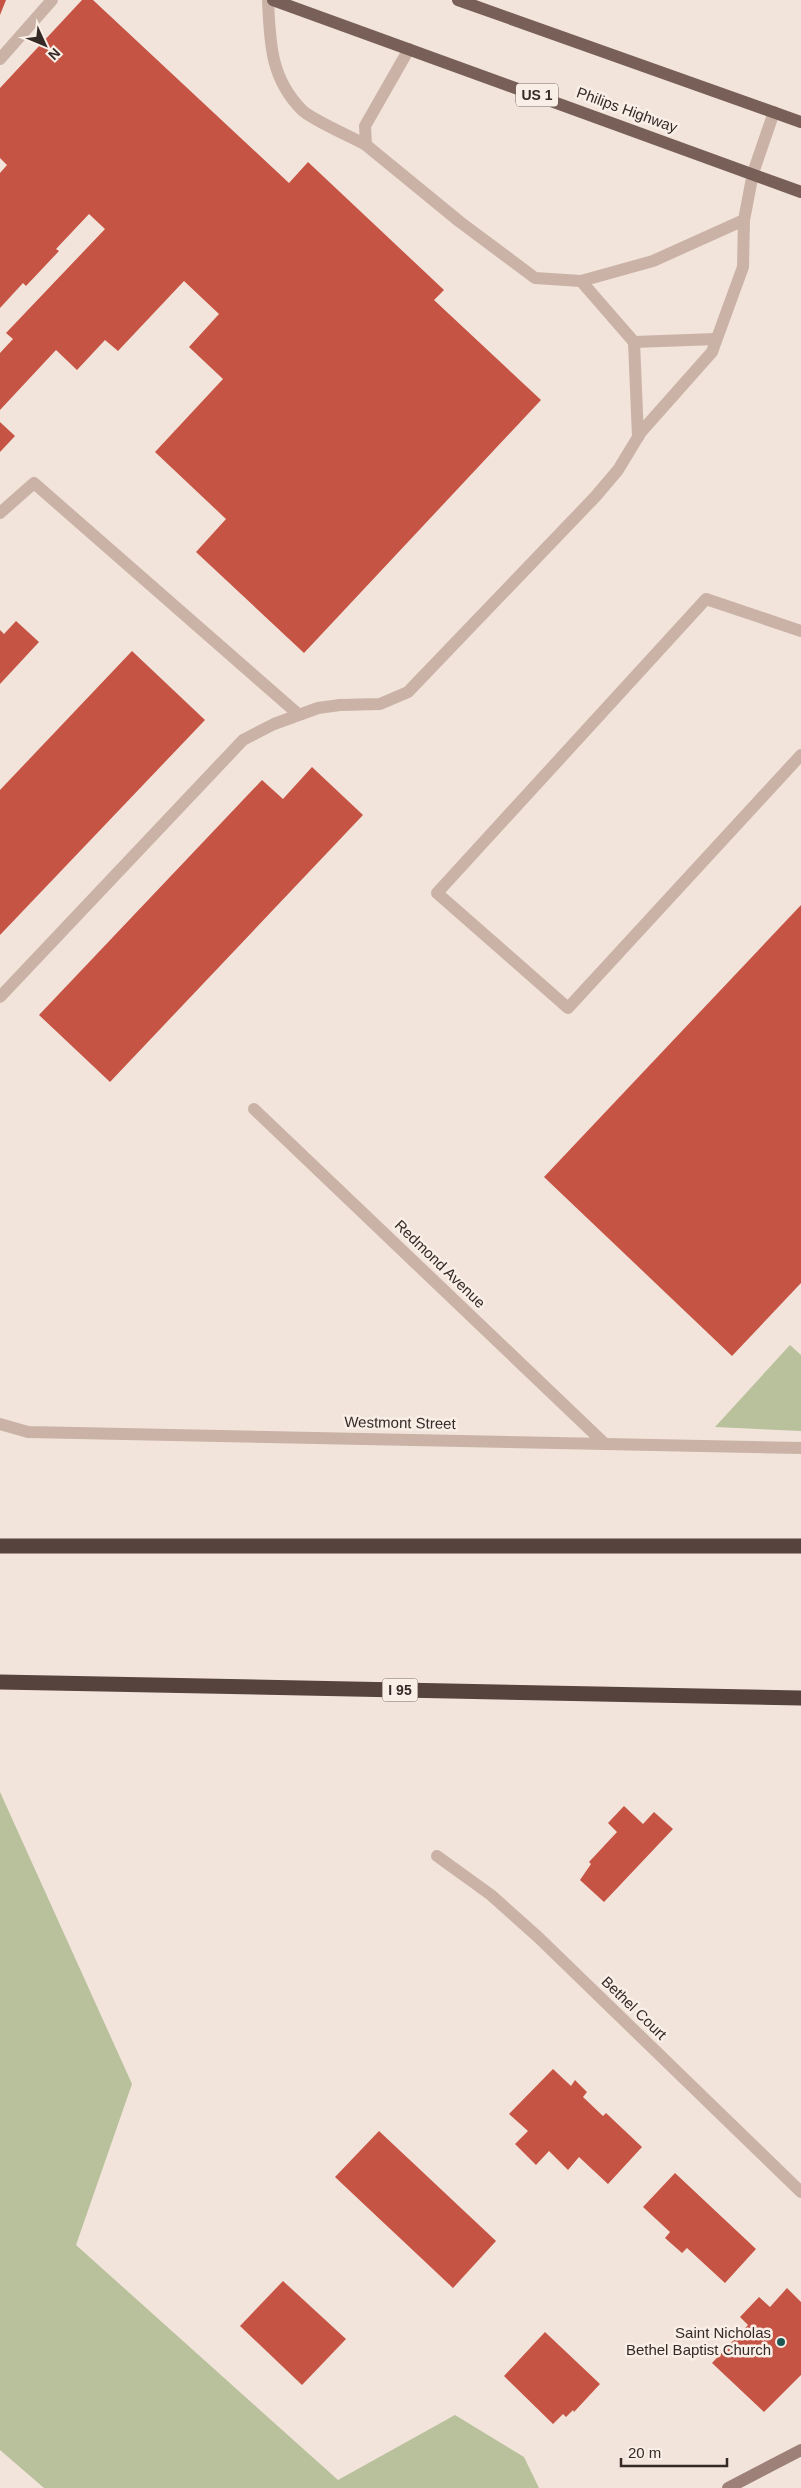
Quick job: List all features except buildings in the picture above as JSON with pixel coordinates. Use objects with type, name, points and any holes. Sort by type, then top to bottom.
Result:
[{"type":"highway","points":[[0,1546],[801,1546]]},
{"type":"highway","name":"I 95","points":[[0,1682],[801,1698]]},
{"type":"main road","name":"Philips Highway","points":[[273,0],[801,192]]},
{"type":"main road","points":[[458,0],[801,122]]},
{"type":"street","points":[[0,59],[52,0]]},
{"type":"street","points":[[268,0],[270,49],[280,79],[303,111],[366,145],[460,222],[535,278],[582,281],[653,262],[744,220]]},
{"type":"street","points":[[366,145],[365,126],[409,49]]},
{"type":"street","points":[[0,997],[243,740],[298,714],[340,705],[380,704],[408,692],[595,497],[618,470],[638,436],[712,352],[743,267],[744,220],[753,173],[774,112]]},
{"type":"street","points":[[582,281],[634,342],[638,436]]},
{"type":"street","points":[[634,342],[716,339]]},
{"type":"street","points":[[0,513],[34,483],[298,714]]},
{"type":"street","points":[[801,631],[706,599],[437,893],[568,1008],[801,755]]},
{"type":"street","name":"Redmond Avenue","points":[[254,1109],[604,1443]]},
{"type":"street","name":"Westmont Street","points":[[0,1424],[28,1432],[801,1448]]},
{"type":"street","name":"Bethel Court","points":[[437,1856],[492,1895],[538,1937],[801,2192]]},
{"type":"street","points":[[728,2488],[801,2450]]},
{"type":"green space","points":[[790,1345],[801,1355],[801,1431],[715,1427]]},
{"type":"green space","points":[[0,1792],[132,2084],[76,2245],[338,2480],[455,2415],[524,2457],[539,2488],[44,2488],[0,2450]]},
{"type":"place","name":"Saint Nicholas Bethel Baptist Church","points":[[781,2342]]}]
